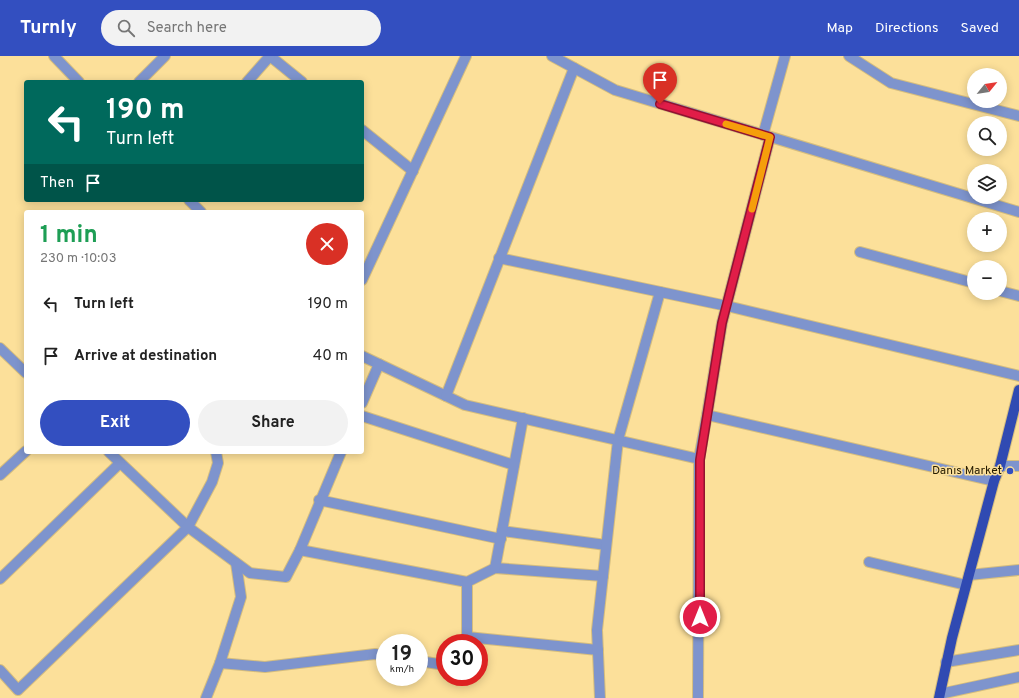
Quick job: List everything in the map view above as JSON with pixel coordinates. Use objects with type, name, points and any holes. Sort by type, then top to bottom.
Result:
[{"type":"main road","points":[[939,696],[946,662],[966,585],[994,481],[1000,466],[1019,390]]},
{"type":"street","points":[[54,56],[77,80]]},
{"type":"street","points":[[141,80],[165,56]]},
{"type":"street","points":[[249,80],[270,56],[300,80]]},
{"type":"street","points":[[364,276],[466,56]]},
{"type":"street","points":[[552,56],[615,90],[1019,212]]},
{"type":"street","points":[[698,698],[700,460],[727,306],[785,56]]},
{"type":"street","points":[[850,56],[891,83],[1019,116]]},
{"type":"street","points":[[446,396],[574,68]]},
{"type":"street","points":[[364,132],[413,171]]},
{"type":"street","points":[[191,202],[199,210]]},
{"type":"street","points":[[860,252],[967,282]]},
{"type":"street","points":[[499,258],[727,306],[1019,376]]},
{"type":"street","points":[[600,698],[597,630],[618,440],[660,292]]},
{"type":"street","points":[[1007,293],[1019,296]]},
{"type":"street","points":[[0,348],[24,371]]},
{"type":"street","points":[[364,357],[465,406],[523,418],[700,460]]},
{"type":"street","points":[[364,398],[379,364]]},
{"type":"street","points":[[707,414],[994,481]]},
{"type":"street","points":[[364,417],[514,465]]},
{"type":"street","points":[[495,568],[523,418]]},
{"type":"street","points":[[0,475],[24,453]]},
{"type":"street","points":[[111,454],[188,527],[250,573],[286,577],[300,550],[319,500],[340,454]]},
{"type":"street","points":[[0,670],[18,690],[188,527],[212,482],[218,463],[216,454]]},
{"type":"street","points":[[0,579],[120,463]]},
{"type":"street","points":[[1000,466],[1019,466]]},
{"type":"street","points":[[319,500],[501,535],[606,545]]},
{"type":"street","points":[[300,550],[467,582],[495,568],[603,576]]},
{"type":"street","points":[[869,562],[966,585]]},
{"type":"street","points":[[206,698],[220,663],[241,597],[236,563]]},
{"type":"street","points":[[969,575],[1019,570]]},
{"type":"street","points":[[467,582],[467,634]]},
{"type":"street","points":[[488,642],[598,650]]},
{"type":"street","points":[[946,662],[1019,650]]},
{"type":"street","points":[[220,663],[265,667],[376,654]]},
{"type":"street","points":[[939,696],[1019,677]]},
{"type":"slow traffic","points":[[726,124],[770,137],[752,209]]},
{"type":"place","name":"Danıs Market","points":[[1010,471]]},
{"type":"route","points":[[660,104],[770,137],[722,323],[700,460],[700,617]]}]
